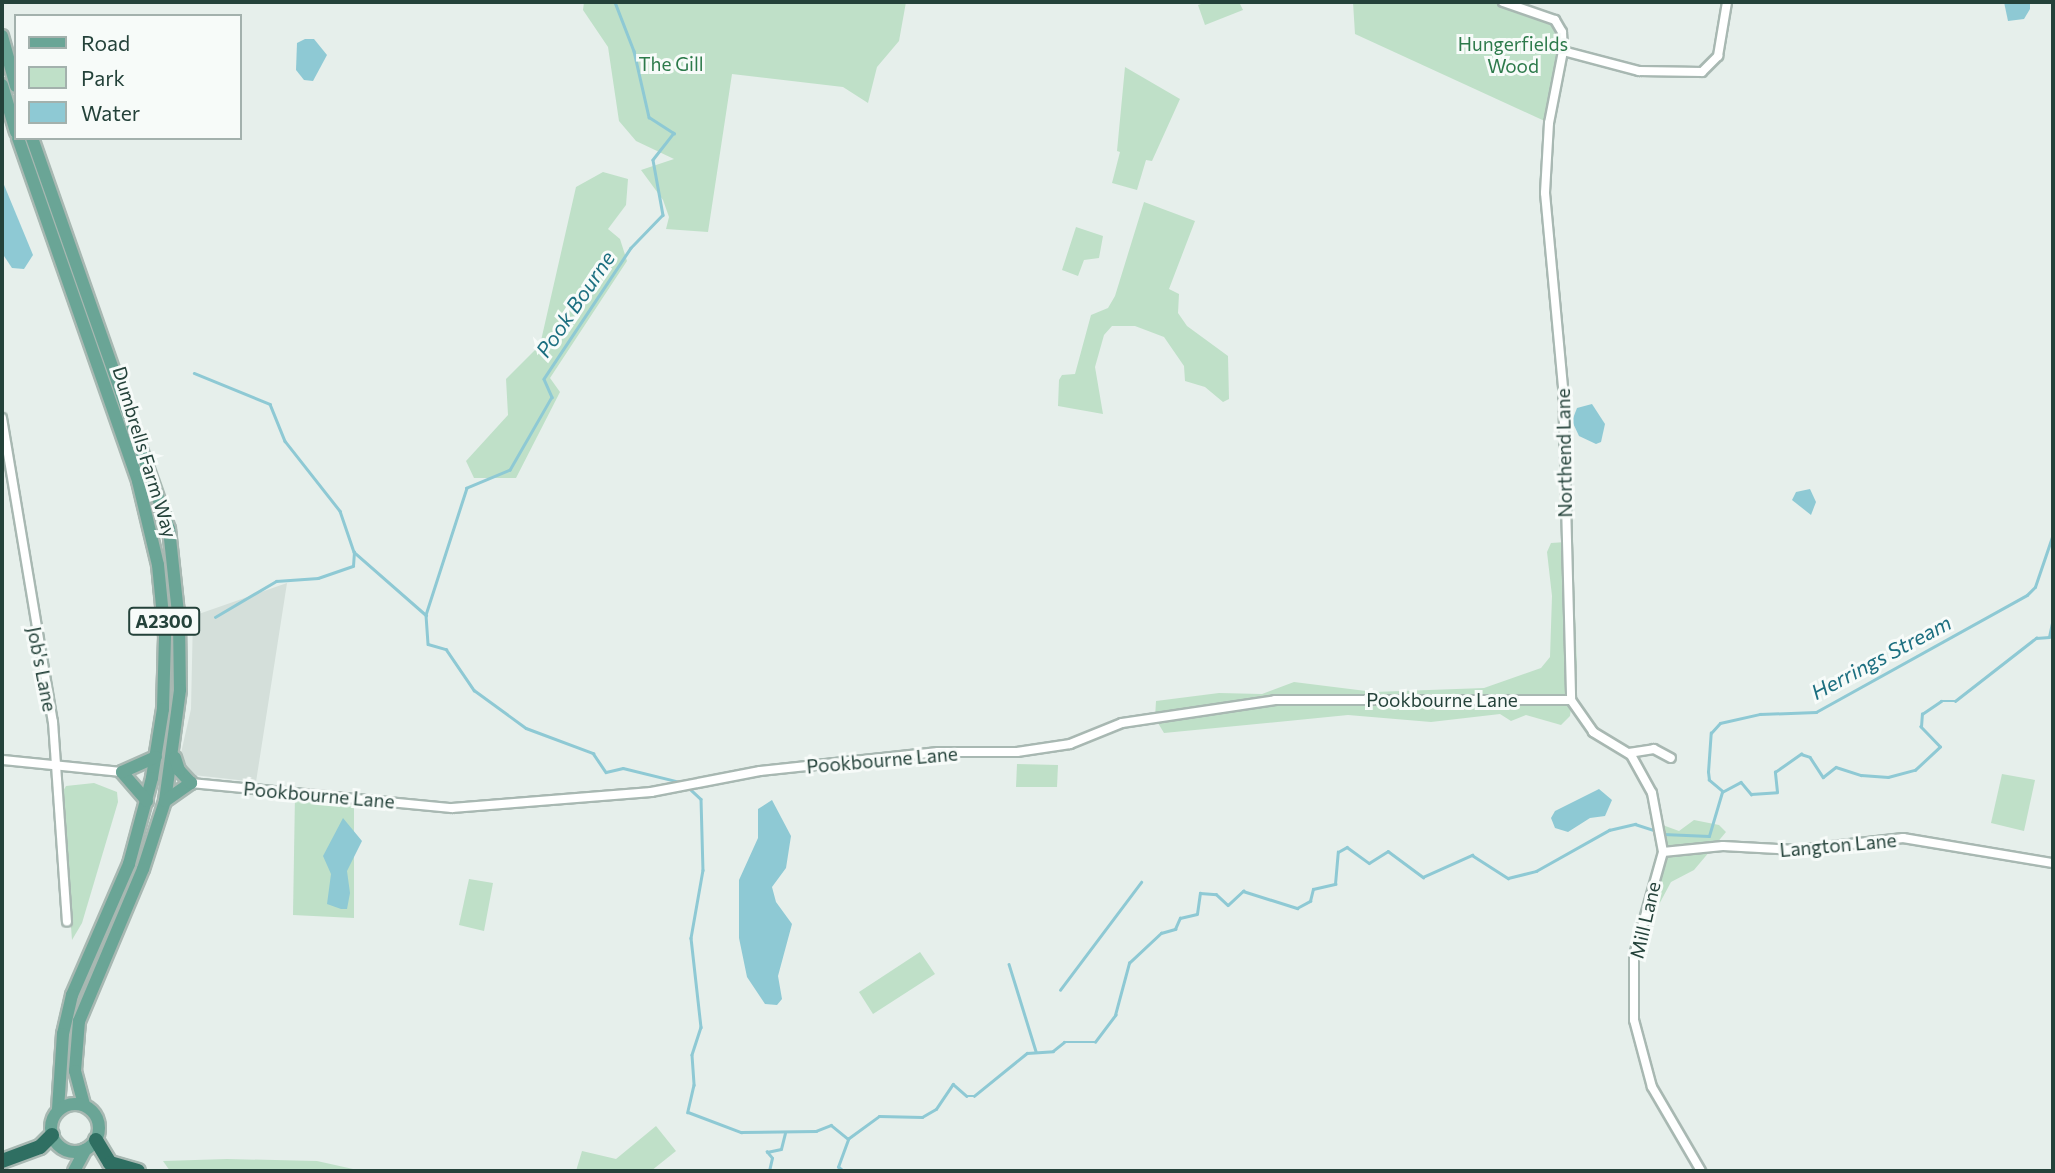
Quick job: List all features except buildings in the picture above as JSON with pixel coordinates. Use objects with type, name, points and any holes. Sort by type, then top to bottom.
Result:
[{"type":"highway","points":[[2,1161],[40,1147],[52,1135]]},
{"type":"highway","points":[[96,1140],[110,1163],[138,1171]]},
{"type":"main road","points":[[2,36],[14,79]]},
{"type":"main road","points":[[2,85],[14,125]]},
{"type":"main road","name":"Dumbrells Farm Way","points":[[19,140],[134,468],[158,565],[165,637],[156,757],[147,801],[129,864],[72,995],[64,1034],[58,1110]]},
{"type":"main road","name":"Dumbrells Farm Way","points":[[33,140],[169,529],[179,622],[180,690],[174,753],[165,801],[143,869],[79,1021],[75,1071],[84,1105]]},
{"type":"main road","points":[[165,801],[191,783],[179,770],[174,753]]},
{"type":"main road","points":[[147,801],[122,772],[156,757]]},
{"type":"main road","points":[[84,1105],[99,1121],[96,1140],[85,1150],[71,1171],[64,1149],[52,1135],[58,1110],[84,1105]]},
{"type":"main road","points":[[64,1149],[85,1150]]},
{"type":"street","points":[[1503,2],[1555,20],[1563,51],[1639,71],[1702,72],[1718,56],[1727,2]]},
{"type":"street","name":"Northend Lane","points":[[1563,51],[1549,124],[1545,192],[1563,388],[1571,700]]},
{"type":"street","name":"Job's Lane","points":[[2,418],[53,722],[67,922]]},
{"type":"street","name":"Pookbourne Lane","points":[[191,783],[452,808],[652,792],[760,771],[938,752],[1017,752],[1070,744],[1122,723],[1275,700],[1571,700]]},
{"type":"street","points":[[1571,700],[1593,732],[1629,754],[1654,749],[1671,758]]},
{"type":"street","name":"Mill Lane","points":[[1629,754],[1652,793],[1662,852],[1635,951],[1634,1020],[1652,1087],[1701,1171]]},
{"type":"street","points":[[2,760],[122,772]]},
{"type":"street","name":"Langton Lane","points":[[1662,852],[1723,846],[1796,850],[1903,838],[2053,863]]},
{"type":"shaded area","points":[[287,583],[256,782],[193,775],[185,769],[181,753],[191,709],[193,616]]},
{"type":"green space","name":"The Gill","points":[[584,2],[906,2],[899,41],[877,67],[868,103],[843,87],[732,74],[708,232],[666,229],[669,217],[663,200],[641,170],[674,159],[636,141],[619,121],[608,47],[583,10]]},
{"type":"green space","points":[[1207,2],[1239,2],[1243,10],[1205,25],[1198,5]]},
{"type":"green space","name":"Hungerfields Wood","points":[[1353,2],[1503,2],[1555,20],[1562,32],[1549,123],[1355,34]]},
{"type":"green space","points":[[1125,67],[1180,99],[1152,161],[1146,160],[1137,190],[1112,183],[1120,152],[1117,151]]},
{"type":"green space","points":[[603,172],[628,179],[626,205],[608,229],[620,239],[627,261],[550,378],[560,392],[516,478],[474,478],[466,461],[508,415],[506,379],[540,345],[576,187]]},
{"type":"green space","points":[[1144,202],[1195,221],[1169,289],[1179,294],[1178,313],[1187,326],[1228,356],[1229,399],[1223,402],[1205,387],[1185,381],[1184,366],[1164,337],[1135,326],[1112,326],[1104,335],[1095,367],[1103,414],[1058,406],[1059,380],[1062,375],[1075,374],[1091,315],[1108,308],[1115,296]]},
{"type":"green space","points":[[1076,227],[1103,236],[1099,258],[1084,260],[1078,276],[1062,270]]},
{"type":"green space","points":[[1566,542],[1573,562],[1577,667],[1570,716],[1561,725],[1526,715],[1511,721],[1500,714],[1431,722],[1348,715],[1164,733],[1155,718],[1156,701],[1219,693],[1262,694],[1294,682],[1374,692],[1484,688],[1541,668],[1550,657],[1552,596],[1547,552],[1551,543]]},
{"type":"green space","points":[[1017,764],[1058,765],[1057,787],[1016,787]]},
{"type":"green space","points":[[2002,774],[2035,780],[2024,831],[1991,823]]},
{"type":"green space","points":[[94,783],[117,792],[118,802],[82,923],[72,940],[61,795],[66,786]]},
{"type":"green space","points":[[295,795],[354,797],[354,918],[293,915]]},
{"type":"green space","points":[[1694,820],[1719,825],[1726,832],[1694,870],[1671,882],[1656,910],[1644,908],[1662,855],[1657,823],[1679,831]]},
{"type":"green space","points":[[469,879],[493,883],[484,931],[459,925]]},
{"type":"green space","points":[[920,952],[935,974],[873,1014],[859,992]]},
{"type":"green space","points":[[656,1126],[676,1151],[651,1171],[576,1171],[582,1151],[616,1159]]},
{"type":"green space","points":[[163,1161],[317,1161],[362,1171],[170,1171]]},
{"type":"water","points":[[2004,2],[2030,2],[2030,9],[2024,19],[2008,21]]},
{"type":"water","points":[[314,39],[327,55],[313,81],[304,80],[296,70],[297,43]]},
{"type":"water","points":[[2,180],[33,255],[24,269],[12,268],[2,253]]},
{"type":"water","points":[[1592,404],[1605,424],[1601,442],[1596,444],[1579,436],[1572,421],[1577,408]]},
{"type":"water","points":[[1810,489],[1816,502],[1811,515],[1792,500],[1796,492]]},
{"type":"water","points":[[1599,789],[1612,800],[1605,816],[1590,818],[1568,832],[1555,828],[1551,818],[1555,811]]},
{"type":"water","points":[[772,800],[791,836],[786,868],[772,887],[776,902],[792,924],[778,976],[782,999],[777,1005],[765,1004],[747,977],[739,938],[739,880],[758,838],[758,809]]},
{"type":"water","points":[[343,818],[362,841],[347,871],[350,893],[347,909],[327,904],[331,874],[323,856]]},
{"type":"waterway","name":"Pook Bourne","points":[[615,2],[634,51],[649,117],[674,133],[653,160],[663,215],[631,248],[544,379],[552,397],[510,470],[467,488],[426,615],[428,644],[446,649],[474,690],[526,728],[593,753],[606,772],[623,768],[684,783]]},
{"type":"waterway","points":[[194,373],[270,404],[285,441],[340,511],[354,552]]},
{"type":"waterway","name":"Herrings Stream","points":[[1722,791],[1709,780],[1708,772],[1711,733],[1720,723],[1760,714],[1816,712],[2027,595],[2035,587],[2053,534]]},
{"type":"waterway","name":"Pook Bourne","points":[[215,617],[276,581],[318,578],[353,566],[354,552],[426,615]]},
{"type":"waterway","points":[[1722,792],[1741,782],[1751,794],[1777,792],[1775,772],[1801,754],[1810,757],[1823,777],[1836,767],[1861,775],[1888,777],[1915,770],[1940,747],[1921,727],[1922,714],[1941,701],[1955,701],[2036,638],[2049,637],[2053,618]]},
{"type":"waterway","name":"Pook Bourne","points":[[689,788],[701,799],[703,870],[691,938],[701,1027],[692,1055],[694,1085],[688,1112],[741,1132],[816,1131],[831,1125],[848,1139]]},
{"type":"waterway","name":"Herrings Stream","points":[[1663,834],[1709,836],[1722,792]]},
{"type":"waterway","name":"Herrings Stream","points":[[849,1138],[879,1116],[922,1117],[936,1109],[953,1084],[967,1096],[974,1096],[1027,1053],[1053,1051],[1064,1042],[1095,1042],[1115,1015],[1129,963],[1161,933],[1175,929],[1180,918],[1197,914],[1200,893],[1216,894],[1228,905],[1243,891],[1297,908],[1310,901],[1313,889],[1335,884],[1338,852],[1347,847],[1369,863],[1388,851],[1423,877],[1472,855],[1508,878],[1536,871],[1609,830],[1635,824],[1656,831]]},
{"type":"waterway","points":[[1060,990],[1141,882]]},
{"type":"waterway","points":[[1009,964],[1036,1051]]},
{"type":"waterway","name":"Herrings Stream","points":[[769,1171],[772,1158],[767,1152],[781,1149],[785,1133]]},
{"type":"waterway","points":[[843,1171],[838,1167],[848,1139]]}]
